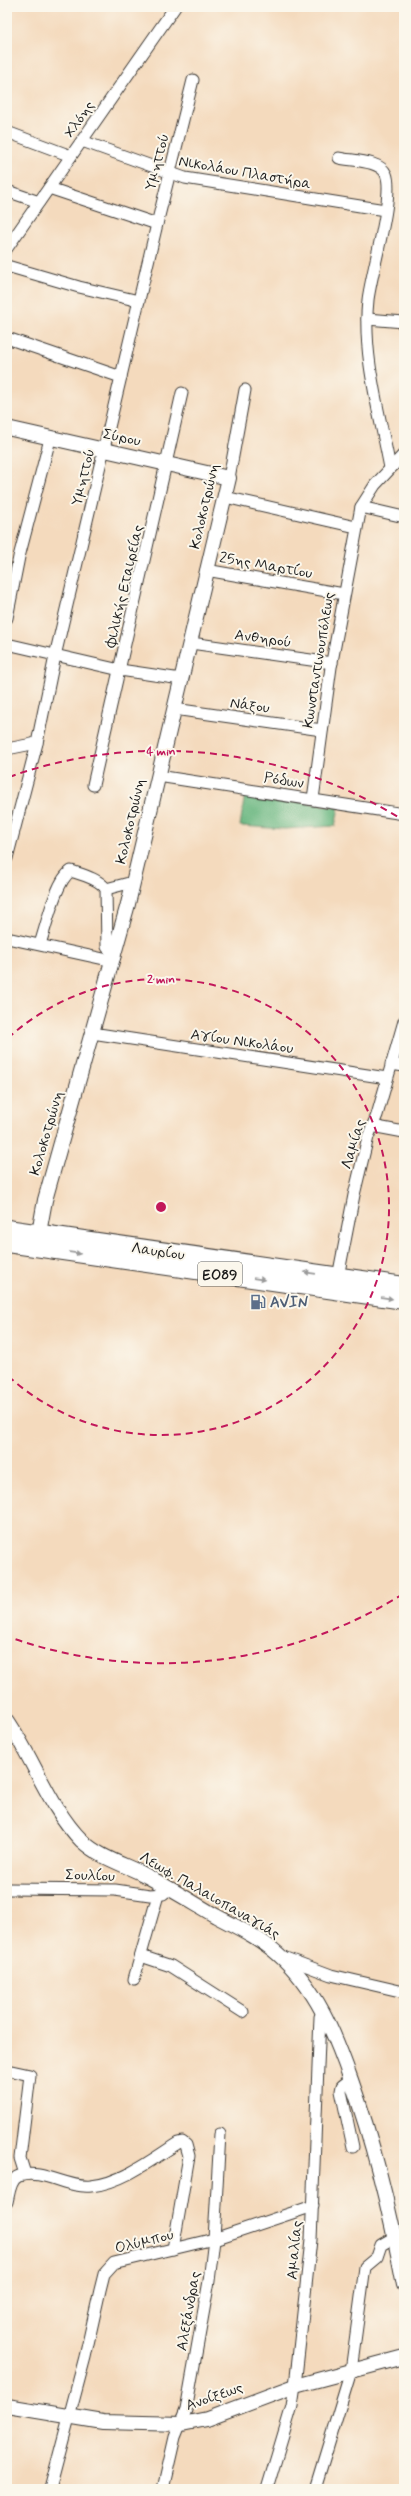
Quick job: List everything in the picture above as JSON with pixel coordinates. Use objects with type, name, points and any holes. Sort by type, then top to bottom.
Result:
[{"type":"main road","name":"Λαυρίου","points":[[7,1228],[37,1240],[404,1300]]},
{"type":"main road","name":"Λαυρίου","points":[[7,1243],[37,1240],[404,1286]]},
{"type":"street","name":"Χλόης","points":[[7,248],[175,7]]},
{"type":"street","name":"Υμηττού","points":[[7,858],[37,743],[55,656],[105,451],[157,224],[193,80]]},
{"type":"street","points":[[7,132],[71,156]]},
{"type":"street","name":"Νικολάου Πλαστήρα","points":[[82,141],[170,174],[201,181],[385,210]]},
{"type":"street","points":[[339,158],[377,166],[385,171],[388,182],[385,210],[368,298],[367,319],[371,367],[390,468]]},
{"type":"street","points":[[49,188],[157,224]]},
{"type":"street","points":[[7,191],[39,202]]},
{"type":"street","points":[[7,266],[79,287],[139,301]]},
{"type":"street","points":[[367,319],[404,322]]},
{"type":"street","points":[[7,338],[121,376]]},
{"type":"street","name":"Κολοκοτρώνη","points":[[37,1240],[45,1200],[114,959],[133,882],[181,679],[191,643],[206,570],[225,497],[244,390]]},
{"type":"street","name":"Φιλικής Εταιρείας","points":[[93,785],[182,393]]},
{"type":"street","name":"Σύρου","points":[[7,428],[50,439],[229,478]]},
{"type":"street","points":[[7,618],[19,557],[50,439]]},
{"type":"street","points":[[404,454],[390,468],[361,507],[404,517]]},
{"type":"street","points":[[225,497],[356,527]]},
{"type":"street","name":"Κωνσταντινουπόλεως","points":[[313,799],[332,663],[356,527],[361,507]]},
{"type":"street","name":"25ης Μαρτίου","points":[[206,570],[344,594]]},
{"type":"street","name":"Ανθηρού","points":[[191,643],[332,663]]},
{"type":"street","points":[[7,644],[120,670],[181,679]]},
{"type":"street","name":"Νάξου","points":[[174,709],[322,730]]},
{"type":"street","points":[[7,749],[37,743]]},
{"type":"street","name":"Ρόδων","points":[[158,776],[404,814]]},
{"type":"street","points":[[40,944],[66,874],[71,871],[86,875],[103,885],[106,890],[107,947],[114,959]]},
{"type":"street","points":[[106,890],[133,882]]},
{"type":"street","points":[[7,938],[114,959]]},
{"type":"street","name":"Λαμίας","points":[[338,1277],[354,1195],[372,1126],[377,1115],[404,1022]]},
{"type":"street","name":"Αγίου Νικολάου","points":[[92,1033],[387,1078]]},
{"type":"street","points":[[392,1064],[404,1066]]},
{"type":"street","points":[[372,1126],[404,1132]]},
{"type":"street","name":"Λεωφ. Παλαιοπαναγιάς","points":[[7,1720],[12,1735],[62,1816],[83,1841],[106,1857],[164,1892],[251,1935],[279,1955],[307,1987],[335,2033],[375,2150],[395,2237],[404,2285]]},
{"type":"street","name":"Σουλίου","points":[[7,1889],[164,1892]]},
{"type":"street","points":[[134,1979],[164,1892]]},
{"type":"street","points":[[279,1955],[331,1975],[404,1992]]},
{"type":"street","points":[[141,1956],[171,1966],[244,2012]]},
{"type":"street","name":"Αμαλίας","points":[[267,2489],[292,2406],[295,2386],[313,2206],[315,2104],[320,2017],[323,2011]]},
{"type":"street","points":[[7,2070],[30,2075],[20,2158],[25,2174]]},
{"type":"street","points":[[351,2080],[342,2086],[341,2090],[352,2147]]},
{"type":"street","name":"Αλεξάνδρας","points":[[163,2489],[175,2437],[182,2424],[209,2280],[214,2239],[220,2134]]},
{"type":"street","points":[[7,2202],[13,2180],[25,2174],[91,2187],[136,2171],[182,2142],[186,2145],[189,2156],[182,2206],[172,2249]]},
{"type":"street","name":"Ολύμπου","points":[[50,2489],[104,2274],[114,2263],[214,2239],[313,2206]]},
{"type":"street","points":[[315,2489],[351,2371],[365,2267],[377,2258],[381,2245],[387,2240],[395,2237]]},
{"type":"street","name":"Ανοίξεως","points":[[7,2406],[119,2424],[182,2424],[207,2419],[295,2386],[404,2357]]},
{"type":"green space","points":[[245,793],[339,808],[335,826],[284,829],[240,826]]},
{"type":"place","name":"AVIN","points":[[258,1302]]}]
